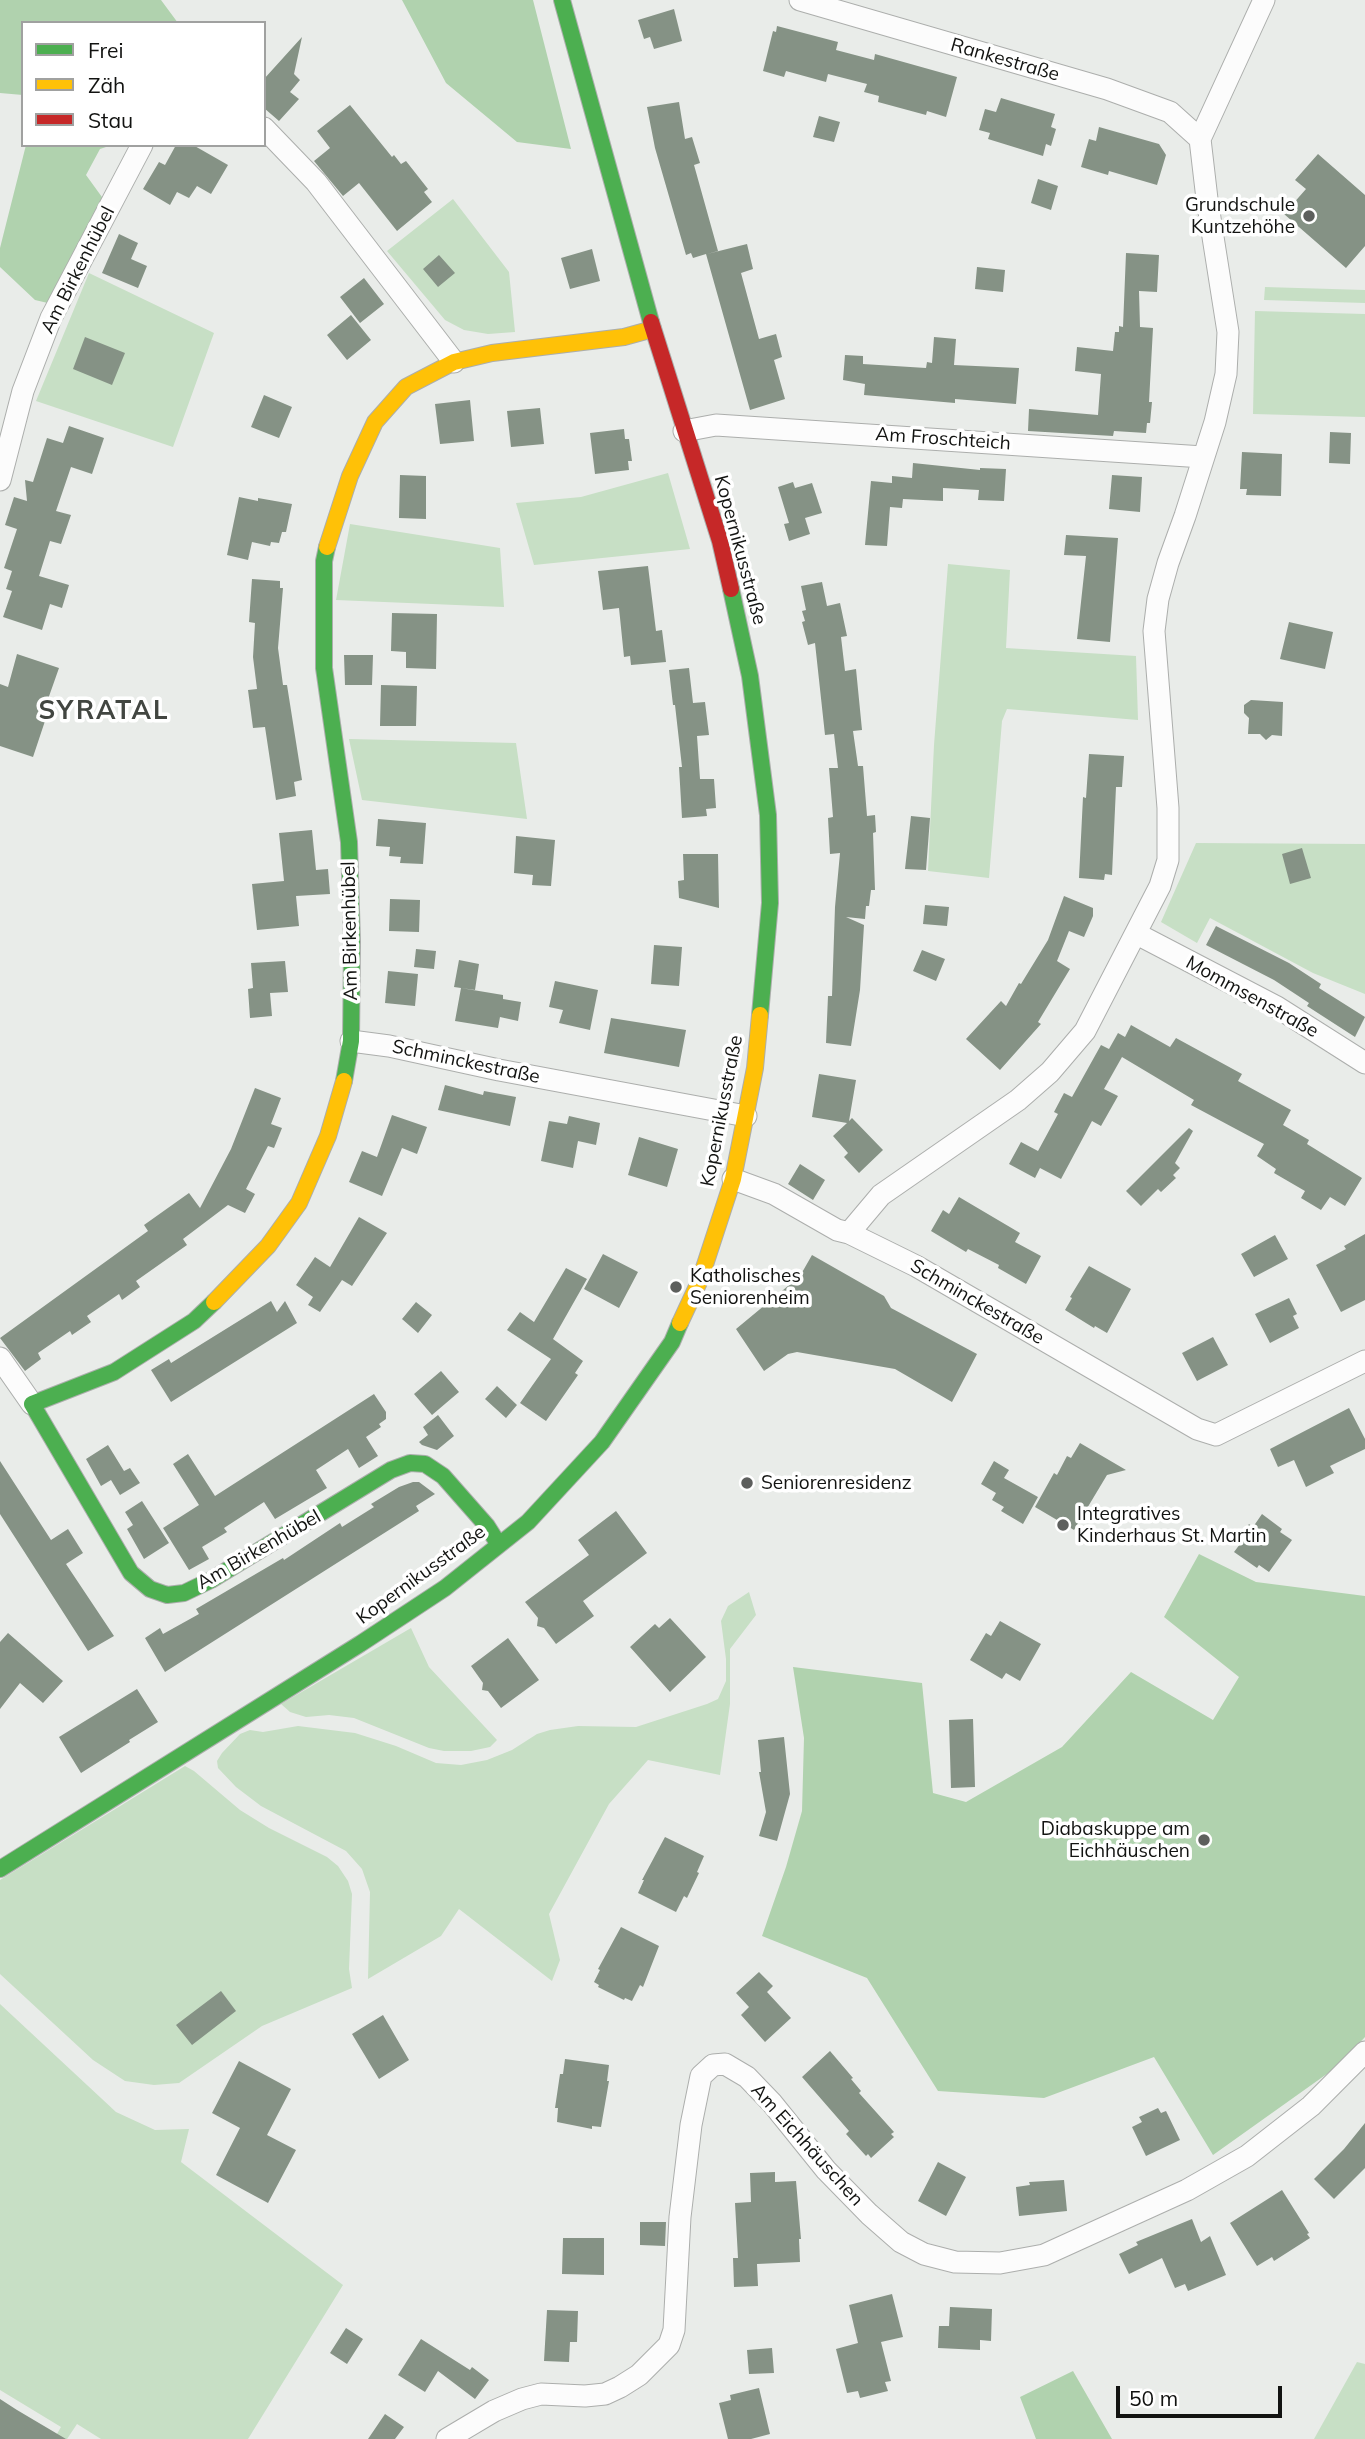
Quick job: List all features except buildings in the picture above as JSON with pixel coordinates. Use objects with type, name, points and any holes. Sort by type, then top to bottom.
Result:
[{"type":"street","name":"Kopernikusstraße","points":[[0,1869],[360,1644],[444,1588],[528,1522],[601,1442],[672,1342],[700,1280],[733,1179],[755,1068],[770,903],[768,815],[750,676],[720,541],[653,329],[562,0]]},
{"type":"street","name":"Rankestraße","points":[[800,0],[1107,89],[1170,112],[1200,139]]},
{"type":"street","points":[[849,1233],[881,1195],[1018,1100],[1050,1072],[1085,1031],[1160,886],[1168,860],[1168,808],[1164,728],[1155,666],[1154,631],[1158,599],[1215,422],[1226,374],[1228,332],[1206,199],[1200,139],[1264,0]]},
{"type":"street","points":[[266,130],[316,182],[454,362]]},
{"type":"street","name":"Am Birkenhübel","points":[[0,480],[23,391],[51,318],[141,147]]},
{"type":"street","name":"Am Birkenhübel","points":[[32,1404],[114,1372],[194,1321],[268,1247],[299,1203],[328,1136],[347,1072],[351,1041],[352,942],[349,842],[324,668],[324,561],[329,537],[350,476],[375,422],[406,387],[454,362],[492,353],[624,337],[653,329]]},
{"type":"street","name":"Am Froschteich","points":[[684,431],[716,425],[1203,457]]},
{"type":"street","name":"Mommsenstraße","points":[[1137,934],[1277,1007],[1365,1063]]},
{"type":"street","name":"Schminckestraße","points":[[351,1041],[389,1046],[499,1070],[746,1116]]},
{"type":"street","name":"Schminckestraße","points":[[733,1179],[774,1194],[837,1230],[849,1233],[916,1266],[1197,1429],[1216,1435],[1365,1361]]},
{"type":"street","name":"Am Birkenhübel","points":[[0,1358],[32,1404],[131,1573],[150,1589],[167,1595],[184,1593],[211,1580],[391,1471],[410,1463],[425,1464],[443,1476],[487,1526],[499,1545]]},
{"type":"street","name":"Am Eichhäuschen","points":[[447,2439],[522,2399],[541,2394],[585,2396],[620,2387],[639,2375],[669,2345],[674,2330],[680,2217],[691,2126],[701,2076],[713,2065],[726,2064],[747,2077],[826,2170],[901,2242],[924,2254],[955,2262],[1000,2263],[1044,2255],[1188,2190],[1247,2157],[1311,2106],[1365,2052]]},
{"type":"green space","points":[[0,0],[161,0],[177,21],[21,21],[21,95],[0,93]]},
{"type":"green space","points":[[402,0],[533,0],[571,149],[517,142],[446,83]]},
{"type":"green space","points":[[25,147],[106,147],[100,149],[86,175],[107,204],[52,304],[35,300],[0,267],[0,248]]},
{"type":"green space","points":[[453,199],[509,272],[515,332],[488,334],[464,330],[445,320],[387,251]]},
{"type":"green space","points":[[89,273],[214,333],[173,447],[36,401]]},
{"type":"green space","points":[[1265,287],[1365,290],[1365,303],[1264,300]]},
{"type":"green space","points":[[1255,311],[1365,314],[1365,417],[1253,414]]},
{"type":"green space","points":[[668,473],[690,549],[534,565],[516,503],[581,497]]},
{"type":"green space","points":[[350,524],[500,548],[504,607],[336,600]]},
{"type":"green space","points":[[948,564],[1010,570],[1006,648],[1136,656],[1138,720],[1007,709],[1002,721],[989,878],[928,871],[934,745]]},
{"type":"green space","points":[[349,739],[516,743],[527,819],[362,800]]},
{"type":"green space","points":[[1196,843],[1365,844],[1365,994],[1313,973],[1210,918],[1197,943],[1161,922]]},
{"type":"green space","points":[[1199,1554],[1256,1582],[1365,1596],[1365,2037],[1338,2066],[1213,2155],[1154,2057],[1044,2098],[938,2091],[867,1978],[762,1936],[802,1811],[804,1738],[793,1667],[922,1683],[933,1793],[966,1802],[1062,1747],[1131,1672],[1213,1720],[1239,1677],[1164,1617]]},
{"type":"green space","points":[[749,1592],[756,1615],[730,1649],[730,1704],[720,1775],[648,1760],[609,1804],[549,1914],[560,1960],[552,1981],[459,1909],[441,1936],[368,1979],[370,1892],[362,1869],[346,1851],[261,1806],[236,1787],[218,1768],[217,1761],[222,1753],[240,1734],[250,1730],[263,1732],[298,1726],[355,1733],[436,1763],[461,1765],[487,1760],[550,1730],[578,1726],[636,1727],[707,1704],[718,1699],[726,1681],[721,1621],[728,1606]]},
{"type":"green space","points":[[411,1628],[429,1667],[497,1740],[490,1747],[471,1751],[429,1748],[354,1718],[329,1715],[306,1717],[290,1712],[281,1704]]},
{"type":"green space","points":[[185,1766],[240,1810],[327,1857],[338,1866],[348,1881],[352,1894],[349,1969],[352,1988],[262,2026],[179,2083],[154,2085],[125,2081],[93,2060],[0,1974],[0,1880]]},
{"type":"green space","points":[[0,2004],[116,2112],[155,2130],[189,2129],[181,2162],[343,2285],[248,2439],[101,2439],[77,2424],[67,2439],[54,2439],[61,2427],[0,2390]]},
{"type":"green space","points":[[1357,2362],[1365,2364],[1365,2439],[1314,2439]]},
{"type":"green space","points":[[1073,2371],[1112,2439],[1036,2439],[1020,2397]]},
{"type":"traffic: fast","points":[[562,0],[651,322]]},
{"type":"traffic: fast","points":[[327,547],[324,561],[324,668],[349,842],[351,1041],[344,1081]]},
{"type":"traffic: fast","points":[[731,589],[750,676],[768,815],[770,903],[760,1015]]},
{"type":"traffic: fast","points":[[214,1302],[194,1321],[114,1372],[32,1404],[131,1573],[150,1589],[167,1595],[184,1593],[211,1580],[391,1470],[410,1463],[425,1464],[443,1476],[487,1526],[499,1545]]},
{"type":"traffic: fast","points":[[0,1869],[360,1644],[445,1588],[528,1522],[602,1442],[672,1342],[680,1323]]},
{"type":"traffic: slow","points":[[327,547],[350,476],[375,422],[406,387],[454,362],[492,353],[624,337],[653,329]]},
{"type":"traffic: slow","points":[[680,1323],[700,1280],[733,1179],[755,1068],[760,1015]]},
{"type":"traffic: slow","points":[[214,1302],[268,1246],[299,1203],[328,1136],[344,1081]]},
{"type":"traffic: jam","points":[[651,322],[720,541],[731,589]]},
{"type":"place","name":"Grundschule Kuntzehöhe","points":[[1309,216]]},
{"type":"place","name":"Katholisches Seniorenheim","points":[[676,1287]]},
{"type":"place","name":"Seniorenresidenz","points":[[747,1483]]},
{"type":"place","name":"Integratives Kinderhaus St. Martin","points":[[1063,1525]]},
{"type":"place","name":"Diabaskuppe am Eichhäuschen","points":[[1204,1840]]},
{"type":"district","name":"SYRATAL","points":[[104,711]]}]
